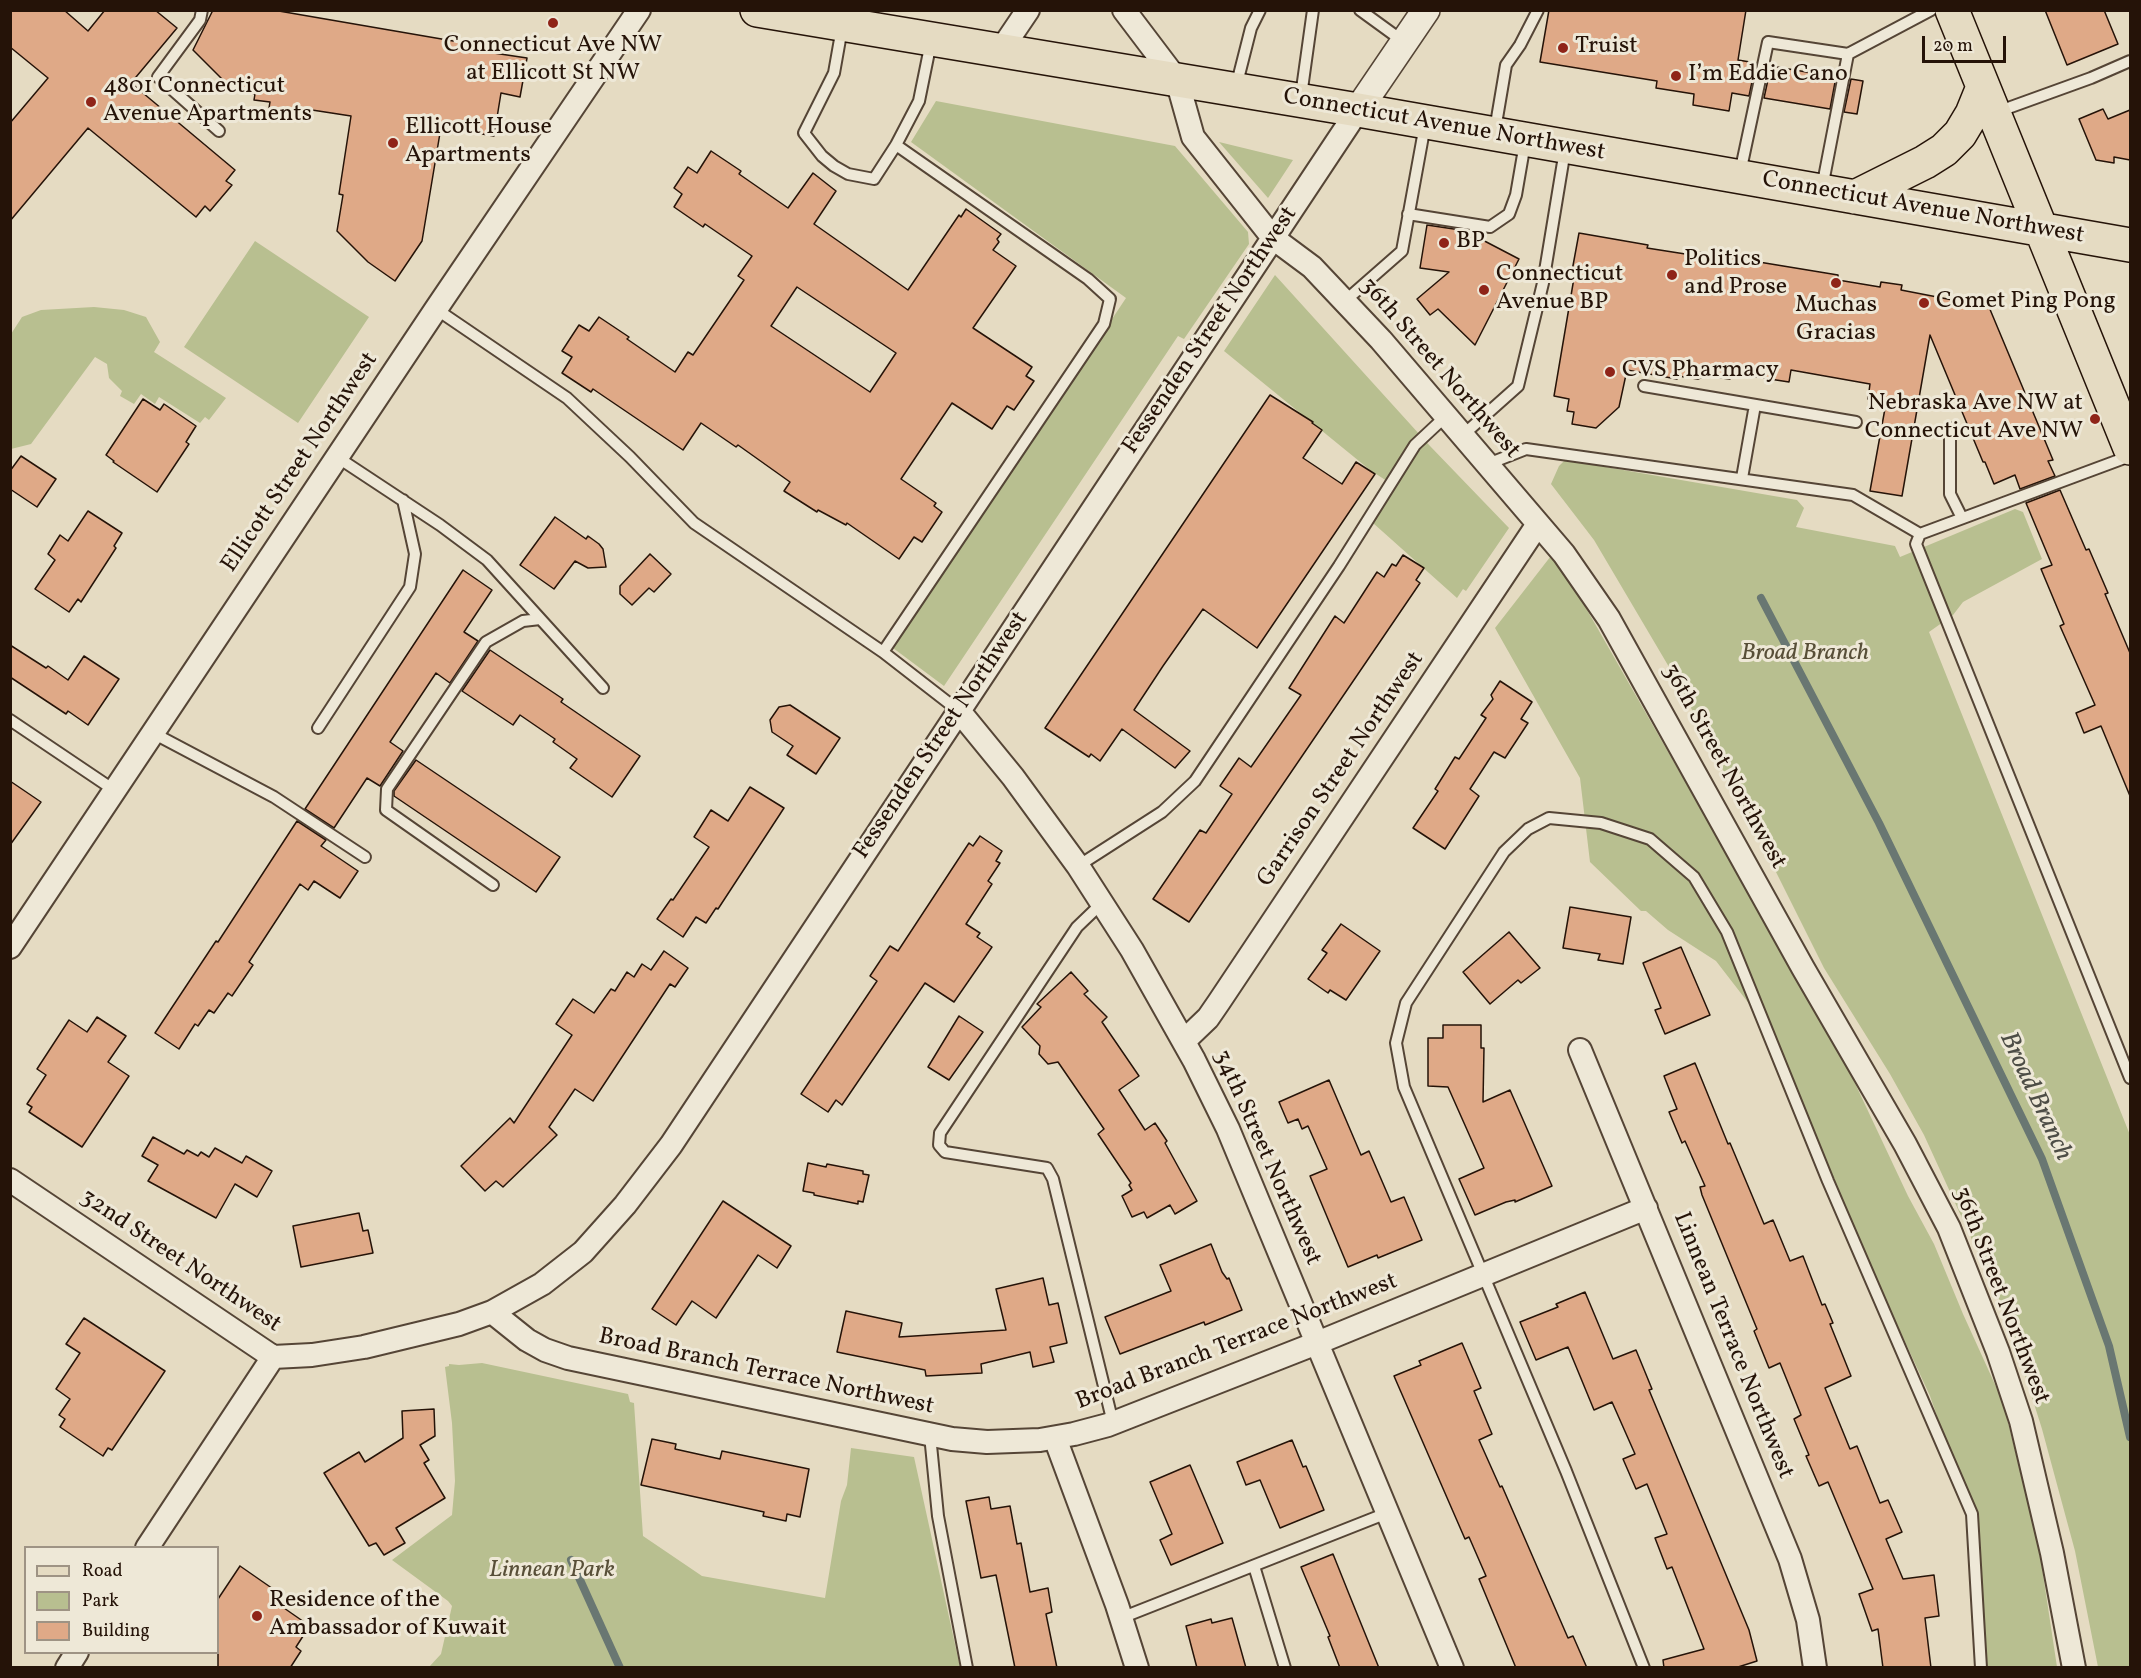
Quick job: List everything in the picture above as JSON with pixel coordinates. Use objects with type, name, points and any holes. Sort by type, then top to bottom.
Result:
[{"type":"main road","name":"Connecticut Avenue Northwest","points":[[756,10],[1358,110],[2130,245]]},
{"type":"main road","points":[[1952,10],[2130,448]]},
{"type":"main road","points":[[1855,197],[1944,150],[1960,134],[1972,114],[1988,100]]},
{"type":"street","name":"Ellicott Street Northwest","points":[[10,947],[436,309],[639,10]]},
{"type":"street","points":[[1001,50],[1028,10]]},
{"type":"street","name":"36th Street Northwest","points":[[1124,10],[1177,80],[1193,137],[1273,238],[1312,267],[1381,340],[1580,575],[1610,619],[1803,968],[1939,1207],[1986,1322],[2020,1421],[2052,1553],[2074,1668]]},
{"type":"street","name":"Fessenden Street Northwest","points":[[364,1347],[459,1324],[492,1312],[542,1284],[583,1252],[650,1174],[1426,10]]},
{"type":"street","name":"Garrison Street Northwest","points":[[1184,1041],[1208,1018],[1219,1002],[1538,524]]},
{"type":"street","name":"34th Street Northwest","points":[[959,711],[1013,777],[1078,866],[1132,950],[1184,1041],[1227,1129],[1452,1668]]},
{"type":"street","name":"Linnean Terrace Northwest","points":[[1580,1050],[1790,1558],[1805,1605],[1815,1668]]},
{"type":"street","name":"32nd Street Northwest","points":[[10,1180],[273,1357],[312,1355],[364,1347]]},
{"type":"street","name":"Broad Branch Terrace Northwest","points":[[492,1312],[527,1340],[545,1350],[568,1358],[930,1435],[987,1442],[1022,1442],[1055,1438],[1113,1423],[1317,1343],[1646,1208]]},
{"type":"street","points":[[148,1546],[273,1357]]},
{"type":"street","points":[[1055,1438],[1137,1668]]},
{"type":"street","points":[[67,1668],[76,1654]]},
{"type":"lane","points":[[202,10],[200,20],[158,77],[219,131]]},
{"type":"lane","points":[[1235,90],[1251,28],[1260,10]]},
{"type":"lane","points":[[1301,101],[1313,10]]},
{"type":"lane","points":[[1408,214],[1490,226],[1509,214],[1516,195],[1506,65],[1520,45],[1538,10]]},
{"type":"lane","points":[[1739,177],[1768,42],[1848,54],[1931,10]]},
{"type":"lane","points":[[1356,11],[1404,42]]},
{"type":"lane","points":[[843,25],[834,73],[804,133],[822,156],[834,166],[848,174],[874,179],[920,101],[931,40]]},
{"type":"lane","points":[[1821,191],[1848,54]]},
{"type":"lane","points":[[1988,100],[2091,78],[2130,61]]},
{"type":"lane","points":[[1345,301],[1402,251],[1425,122]]},
{"type":"lane","points":[[883,652],[1104,324],[1110,299],[1088,279],[896,145]]},
{"type":"lane","points":[[1463,435],[1518,386],[1543,283],[1565,146]]},
{"type":"lane","points":[[436,309],[567,398],[630,457],[694,523],[883,652],[959,711]]},
{"type":"lane","points":[[1644,386],[1856,422]]},
{"type":"lane","points":[[1742,478],[1755,405]]},
{"type":"lane","points":[[1078,866],[1162,812],[1196,782],[1339,566],[1415,445],[1446,416]]},
{"type":"lane","points":[[1950,429],[1950,494],[1962,518]]},
{"type":"lane","points":[[1488,464],[1526,449],[1853,495],[1920,534]]},
{"type":"lane","points":[[2130,456],[1920,534],[1916,544],[2130,1078]]},
{"type":"lane","points":[[337,457],[403,500],[487,560],[603,688]]},
{"type":"lane","points":[[318,728],[410,587],[415,555],[403,500]]},
{"type":"lane","points":[[493,885],[386,810],[387,789],[486,642],[523,621],[540,619]]},
{"type":"lane","points":[[10,720],[114,790]]},
{"type":"lane","points":[[152,733],[274,797],[365,857]]},
{"type":"lane","points":[[1644,1668],[1484,1274],[1404,1087],[1396,1043],[1406,1003],[1504,852],[1528,829],[1549,818],[1601,823],[1650,839],[1694,877],[1727,932],[1828,1181],[1972,1514],[1981,1668]]},
{"type":"lane","points":[[1102,903],[1070,937],[940,1133],[939,1145],[945,1152],[1047,1168],[1053,1179],[1113,1423]]},
{"type":"lane","points":[[930,1435],[938,1516],[968,1668]]},
{"type":"lane","points":[[1121,1618],[1388,1513]]},
{"type":"lane","points":[[1254,1566],[1285,1668]]},
{"type":"green space","points":[[936,101],[1175,146],[1248,232],[1249,244],[1184,339],[1178,336],[944,686],[893,648],[1126,298],[911,142]]},
{"type":"green space","points":[[1219,142],[1293,160],[1268,198]]},
{"type":"green space","points":[[255,241],[369,317],[298,423],[184,347]]},
{"type":"green space","points":[[1275,275],[1430,446],[1509,528],[1466,591],[1463,589],[1457,598],[1373,523],[1393,485],[1370,470],[1224,351]]},
{"type":"green space","points":[[94,307],[124,310],[146,317],[160,342],[154,352],[226,398],[209,420],[205,417],[200,423],[159,397],[155,404],[141,394],[134,404],[120,396],[122,391],[109,378],[107,364],[95,357],[31,444],[11,449],[11,334],[22,317],[41,310]]},
{"type":"green space","name":"Broad Branch","points":[[1565,460],[1797,500],[1804,508],[1796,527],[1895,546],[1900,557],[2015,509],[2023,512],[2042,559],[1963,602],[1953,615],[1929,632],[2130,1135],[2130,1667],[2098,1667],[2075,1551],[2042,1429],[2005,1312],[1924,1135],[1890,1074],[1824,968],[1735,790],[1712,752],[1682,689],[1594,540],[1551,484],[1559,466]]},
{"type":"green space","points":[[1554,552],[1845,1062],[1908,1196],[1934,1244],[2003,1402],[2039,1548],[2057,1667],[1987,1667],[1973,1519],[1930,1396],[1750,1005],[1716,961],[1668,930],[1646,911],[1641,911],[1590,862],[1580,778],[1495,628]]},
{"type":"green space","name":"Linnean Park","points":[[482,1363],[628,1394],[630,1402],[634,1403],[643,1536],[702,1576],[825,1598],[841,1501],[847,1485],[851,1448],[914,1457],[960,1667],[429,1667],[441,1654],[452,1606],[392,1560],[452,1515],[455,1481],[452,1423],[445,1367],[449,1364]]},
{"type":"building","name":"4801 Connecticut Avenue Apartments","points":[[10,10],[64,10],[88,31],[105,10],[155,10],[177,28],[131,83],[235,170],[226,181],[232,185],[210,211],[205,206],[196,217],[88,128],[10,221],[10,123],[48,78],[10,47]]},
{"type":"building","name":"Ellicott House Apartments","points":[[213,10],[273,10],[488,47],[487,52],[527,58],[520,97],[501,93],[494,136],[441,127],[422,241],[395,281],[368,262],[337,231],[343,195],[339,194],[351,116],[299,108],[298,113],[269,108],[270,102],[254,100],[255,94],[234,91],[193,50]]},
{"type":"building","points":[[1549,10],[1746,10],[1738,60],[1756,63],[1749,96],[1732,93],[1729,111],[1693,105],[1694,94],[1656,88],[1657,81],[1540,62]]},
{"type":"building","points":[[2045,10],[2104,10],[2118,44],[2067,65]]},
{"type":"building","points":[[1771,66],[1836,77],[1830,109],[1764,98]]},
{"type":"building","points":[[1851,79],[1863,81],[1857,114],[1844,112]]},
{"type":"building","points":[[2103,109],[2108,119],[2130,110],[2130,160],[2114,157],[2114,163],[2096,160],[2079,119]]},
{"type":"building","points":[[711,151],[741,171],[739,174],[788,208],[813,173],[836,191],[814,224],[908,290],[959,215],[961,217],[966,209],[1001,234],[993,250],[1016,266],[973,328],[1032,367],[1026,376],[1034,381],[1014,410],[1007,406],[992,429],[952,403],[901,479],[936,503],[934,506],[942,512],[922,542],[914,537],[899,559],[847,523],[846,525],[818,510],[817,512],[784,491],[790,482],[738,445],[736,447],[701,423],[683,450],[593,389],[591,392],[562,373],[572,357],[562,351],[579,325],[589,331],[599,317],[675,372],[688,352],[693,355],[744,280],[738,276],[752,256],[705,224],[703,227],[674,207],[682,194],[674,188],[688,167],[697,173]],"holes":[[[797,287],[896,353],[870,392],[771,326]]]},
{"type":"building","points":[[1427,225],[1474,232],[1473,235],[1519,259],[1475,345],[1438,309],[1430,315],[1417,299],[1449,272],[1420,268]]},
{"type":"building","points":[[1579,233],[1648,245],[1647,248],[1698,256],[1698,252],[1838,275],[1838,280],[1880,287],[1881,282],[1902,285],[1901,290],[1989,307],[2053,460],[2048,461],[2055,476],[2020,489],[2015,475],[1994,484],[1930,335],[1902,496],[1870,491],[1886,403],[1868,399],[1870,384],[1791,370],[1789,382],[1731,373],[1730,379],[1705,376],[1698,379],[1678,376],[1677,379],[1627,370],[1619,407],[1596,428],[1572,424],[1574,412],[1567,411],[1569,399],[1554,396],[1575,272],[1572,271]]},
{"type":"building","points":[[1270,395],[1322,430],[1303,458],[1342,484],[1356,462],[1375,474],[1257,648],[1203,609],[1163,666],[1134,710],[1190,751],[1175,768],[1122,729],[1100,761],[1091,754],[1089,757],[1045,728]]},
{"type":"building","points":[[143,399],[160,410],[164,404],[196,426],[186,442],[189,444],[157,492],[106,455]]},
{"type":"building","points":[[21,456],[56,479],[37,507],[10,489],[10,471]]},
{"type":"building","points":[[2060,490],[2108,593],[2105,594],[2130,653],[2130,796],[2101,726],[2084,733],[2076,713],[2095,705],[2060,626],[2064,624],[2041,569],[2052,565],[2026,503]]},
{"type":"building","points":[[88,511],[122,533],[114,546],[116,548],[81,602],[78,599],[69,612],[35,589],[55,560],[48,554],[60,535],[68,541]]},
{"type":"building","points":[[555,517],[586,539],[588,536],[599,544],[603,549],[606,567],[588,568],[575,561],[554,589],[520,565]]},
{"type":"building","points":[[650,554],[671,574],[654,592],[649,588],[632,605],[620,594],[620,586]]},
{"type":"building","points":[[1403,555],[1424,568],[1416,580],[1420,583],[1189,922],[1153,899],[1200,830],[1206,833],[1232,794],[1220,786],[1239,758],[1251,767],[1301,695],[1289,688],[1335,616],[1344,623],[1377,572],[1384,577],[1392,564],[1396,566]]},
{"type":"building","points":[[463,570],[492,590],[464,632],[478,641],[450,683],[436,673],[390,742],[403,751],[380,786],[367,778],[334,828],[305,809]]},
{"type":"building","points":[[10,645],[68,680],[84,656],[119,679],[88,725],[68,711],[66,714],[10,677]]},
{"type":"building","points":[[490,650],[563,699],[561,702],[640,756],[612,797],[570,768],[577,759],[553,742],[555,739],[520,715],[513,725],[462,691]]},
{"type":"building","points":[[1500,681],[1532,702],[1521,719],[1528,723],[1505,758],[1494,752],[1470,789],[1479,796],[1445,849],[1413,828],[1438,791],[1435,789],[1455,757],[1459,759],[1486,718],[1481,715],[1493,699],[1491,695]]},
{"type":"building","points":[[790,705],[840,738],[816,774],[787,755],[793,746],[772,732],[770,720],[779,707]]},
{"type":"building","points":[[416,760],[560,857],[536,892],[394,796],[394,791]]},
{"type":"building","points":[[10,781],[41,802],[10,845]]},
{"type":"building","points":[[750,787],[784,808],[718,909],[716,908],[706,923],[696,917],[683,937],[657,919],[671,899],[673,900],[709,847],[694,837],[711,810],[728,821]]},
{"type":"building","points":[[297,821],[326,840],[321,846],[358,871],[340,898],[314,881],[308,890],[300,884],[249,962],[253,965],[232,996],[228,993],[214,1013],[209,1010],[198,1026],[195,1024],[179,1049],[155,1033]]},
{"type":"building","points":[[980,836],[1002,851],[996,861],[1000,863],[988,881],[992,884],[966,924],[980,933],[977,937],[992,947],[954,1002],[925,983],[842,1105],[836,1100],[828,1112],[801,1094],[877,981],[870,976],[890,946],[898,951],[969,843],[973,846]]},
{"type":"building","points":[[1570,907],[1631,917],[1623,964],[1598,960],[1600,954],[1563,948]]},
{"type":"building","points":[[1341,924],[1380,951],[1346,1000],[1330,990],[1328,993],[1308,979],[1327,953],[1322,950]]},
{"type":"building","points":[[1509,932],[1540,968],[1521,983],[1518,980],[1490,1004],[1463,972]]},
{"type":"building","points":[[1681,947],[1710,1015],[1665,1034],[1655,1010],[1661,1008],[1643,963]]},
{"type":"building","points":[[664,951],[688,968],[675,987],[670,984],[593,1101],[575,1089],[549,1127],[557,1135],[503,1187],[496,1181],[485,1191],[461,1166],[510,1118],[514,1123],[572,1035],[556,1024],[573,999],[594,1013],[611,989],[615,991],[627,972],[634,977],[642,964],[651,970]]},
{"type":"building","points":[[1071,972],[1088,991],[1084,994],[1107,1017],[1102,1022],[1139,1076],[1119,1090],[1145,1130],[1155,1123],[1167,1141],[1165,1143],[1197,1201],[1175,1214],[1170,1205],[1147,1218],[1144,1212],[1132,1217],[1122,1196],[1132,1190],[1129,1185],[1131,1183],[1098,1134],[1104,1129],[1058,1062],[1048,1064],[1039,1054],[1040,1046],[1022,1027],[1041,1007],[1037,1004]]},
{"type":"building","points":[[959,1016],[983,1032],[949,1080],[928,1067]]},
{"type":"building","points":[[97,1017],[126,1036],[108,1062],[129,1076],[82,1147],[29,1112],[32,1107],[27,1104],[46,1075],[37,1069],[69,1020],[87,1032]]},
{"type":"building","points":[[1443,1025],[1481,1025],[1481,1048],[1484,1048],[1483,1102],[1510,1090],[1552,1186],[1515,1202],[1515,1200],[1506,1202],[1475,1215],[1459,1179],[1484,1168],[1448,1087],[1428,1086],[1428,1038],[1443,1038]]},
{"type":"building","points":[[1695,1063],[1764,1224],[1773,1220],[1790,1261],[1803,1256],[1822,1305],[1825,1304],[1833,1323],[1830,1324],[1851,1376],[1825,1388],[1850,1449],[1857,1446],[1880,1503],[1888,1500],[1902,1532],[1886,1539],[1903,1579],[1934,1575],[1939,1616],[1925,1618],[1931,1668],[1883,1668],[1878,1629],[1872,1631],[1859,1594],[1873,1589],[1828,1482],[1819,1486],[1806,1456],[1809,1455],[1794,1419],[1801,1415],[1780,1363],[1769,1368],[1754,1331],[1757,1329],[1702,1195],[1700,1187],[1705,1186],[1685,1141],[1682,1143],[1669,1112],[1677,1109],[1664,1076]]},
{"type":"building","points":[[1329,1080],[1361,1155],[1369,1151],[1391,1202],[1404,1197],[1422,1240],[1378,1258],[1377,1255],[1348,1267],[1310,1176],[1327,1169],[1308,1126],[1302,1129],[1298,1119],[1288,1123],[1279,1102]]},
{"type":"building","points":[[153,1137],[184,1154],[187,1150],[198,1156],[201,1152],[209,1157],[215,1148],[242,1163],[246,1156],[272,1171],[257,1197],[235,1184],[216,1218],[148,1181],[158,1165],[142,1156]]},
{"type":"building","points":[[808,1163],[863,1171],[863,1174],[869,1175],[863,1202],[858,1201],[858,1204],[803,1191]]},
{"type":"building","points":[[723,1201],[791,1246],[777,1268],[758,1255],[716,1318],[692,1301],[676,1325],[652,1309]]},
{"type":"building","points":[[359,1213],[363,1231],[368,1230],[373,1253],[301,1267],[293,1226]]},
{"type":"building","points":[[1211,1244],[1222,1272],[1227,1279],[1229,1278],[1242,1310],[1120,1354],[1105,1317],[1171,1291],[1160,1265]]},
{"type":"building","points":[[1043,1278],[1049,1305],[1058,1303],[1067,1343],[1050,1347],[1054,1362],[1033,1367],[1030,1352],[981,1364],[982,1373],[926,1376],[925,1370],[837,1352],[846,1311],[902,1323],[899,1337],[1006,1330],[996,1289]]},
{"type":"building","points":[[1585,1292],[1613,1359],[1636,1350],[1652,1389],[1649,1390],[1749,1630],[1757,1661],[1735,1668],[1664,1668],[1663,1660],[1704,1649],[1672,1567],[1667,1569],[1655,1538],[1667,1534],[1647,1484],[1636,1489],[1623,1459],[1635,1454],[1612,1402],[1594,1410],[1568,1347],[1536,1360],[1520,1322],[1558,1307],[1556,1304]]},
{"type":"building","points":[[84,1318],[165,1371],[112,1450],[108,1448],[103,1456],[60,1427],[65,1419],[59,1415],[70,1399],[56,1389],[80,1353],[66,1344]]},
{"type":"building","points":[[1462,1343],[1481,1388],[1474,1391],[1492,1434],[1479,1440],[1500,1487],[1502,1486],[1568,1638],[1573,1636],[1587,1668],[1516,1668],[1479,1579],[1486,1576],[1469,1537],[1465,1539],[1394,1376],[1421,1365],[1419,1361]]},
{"type":"building","points":[[434,1409],[435,1436],[420,1445],[429,1460],[424,1463],[445,1498],[396,1528],[405,1543],[384,1555],[376,1543],[369,1546],[324,1473],[359,1452],[365,1462],[403,1438],[402,1411]]},
{"type":"building","points":[[652,1439],[676,1444],[675,1449],[720,1459],[722,1451],[809,1469],[800,1517],[787,1514],[786,1521],[763,1516],[764,1512],[641,1485]]},
{"type":"building","points":[[1292,1440],[1303,1467],[1306,1466],[1324,1510],[1280,1528],[1260,1480],[1246,1485],[1237,1462]]},
{"type":"building","points":[[1190,1465],[1223,1543],[1171,1565],[1160,1540],[1172,1534],[1150,1482]]},
{"type":"building","points":[[989,1497],[991,1509],[1010,1506],[1017,1544],[1021,1543],[1030,1592],[1048,1588],[1052,1612],[1046,1614],[1057,1668],[1015,1668],[996,1575],[981,1578],[966,1501]]},
{"type":"building","points":[[1333,1554],[1379,1668],[1340,1668],[1328,1637],[1330,1636],[1301,1567]]},
{"type":"building","name":"Residence of the Ambassador of Kuwait","points":[[240,1566],[276,1591],[271,1599],[307,1624],[302,1631],[305,1633],[296,1647],[301,1651],[290,1668],[218,1668],[219,1598]]},
{"type":"building","points":[[1232,1618],[1246,1668],[1197,1668],[1186,1626],[1211,1619],[1212,1623]]},
{"type":"waterway","name":"Broad Branch","points":[[1761,598],[1879,823],[2042,1159],[2109,1346],[2130,1437]]},
{"type":"waterway","points":[[571,1560],[620,1668]]},
{"type":"place","name":"Connecticut Ave NW at Ellicott St NW","points":[[553,23]]},
{"type":"place","name":"Truist","points":[[1563,48]]},
{"type":"place","name":"I’m Eddie Cano","points":[[1676,76]]},
{"type":"place","name":"4801 Connecticut Avenue Apartments","points":[[91,102]]},
{"type":"place","name":"Ellicott House Apartments","points":[[393,143]]},
{"type":"place","name":"BP","points":[[1444,243]]},
{"type":"place","name":"Politics and Prose","points":[[1672,275]]},
{"type":"place","name":"Muchas Gracias","points":[[1836,283]]},
{"type":"place","name":"Connecticut Avenue BP","points":[[1484,290]]},
{"type":"place","name":"Comet Ping Pong","points":[[1924,303]]},
{"type":"place","name":"CVS Pharmacy","points":[[1610,372]]},
{"type":"place","name":"Nebraska Ave NW at Connecticut Ave NW","points":[[2095,419]]},
{"type":"place","name":"Residence of the Ambassador of Kuwait","points":[[257,1616]]}]
